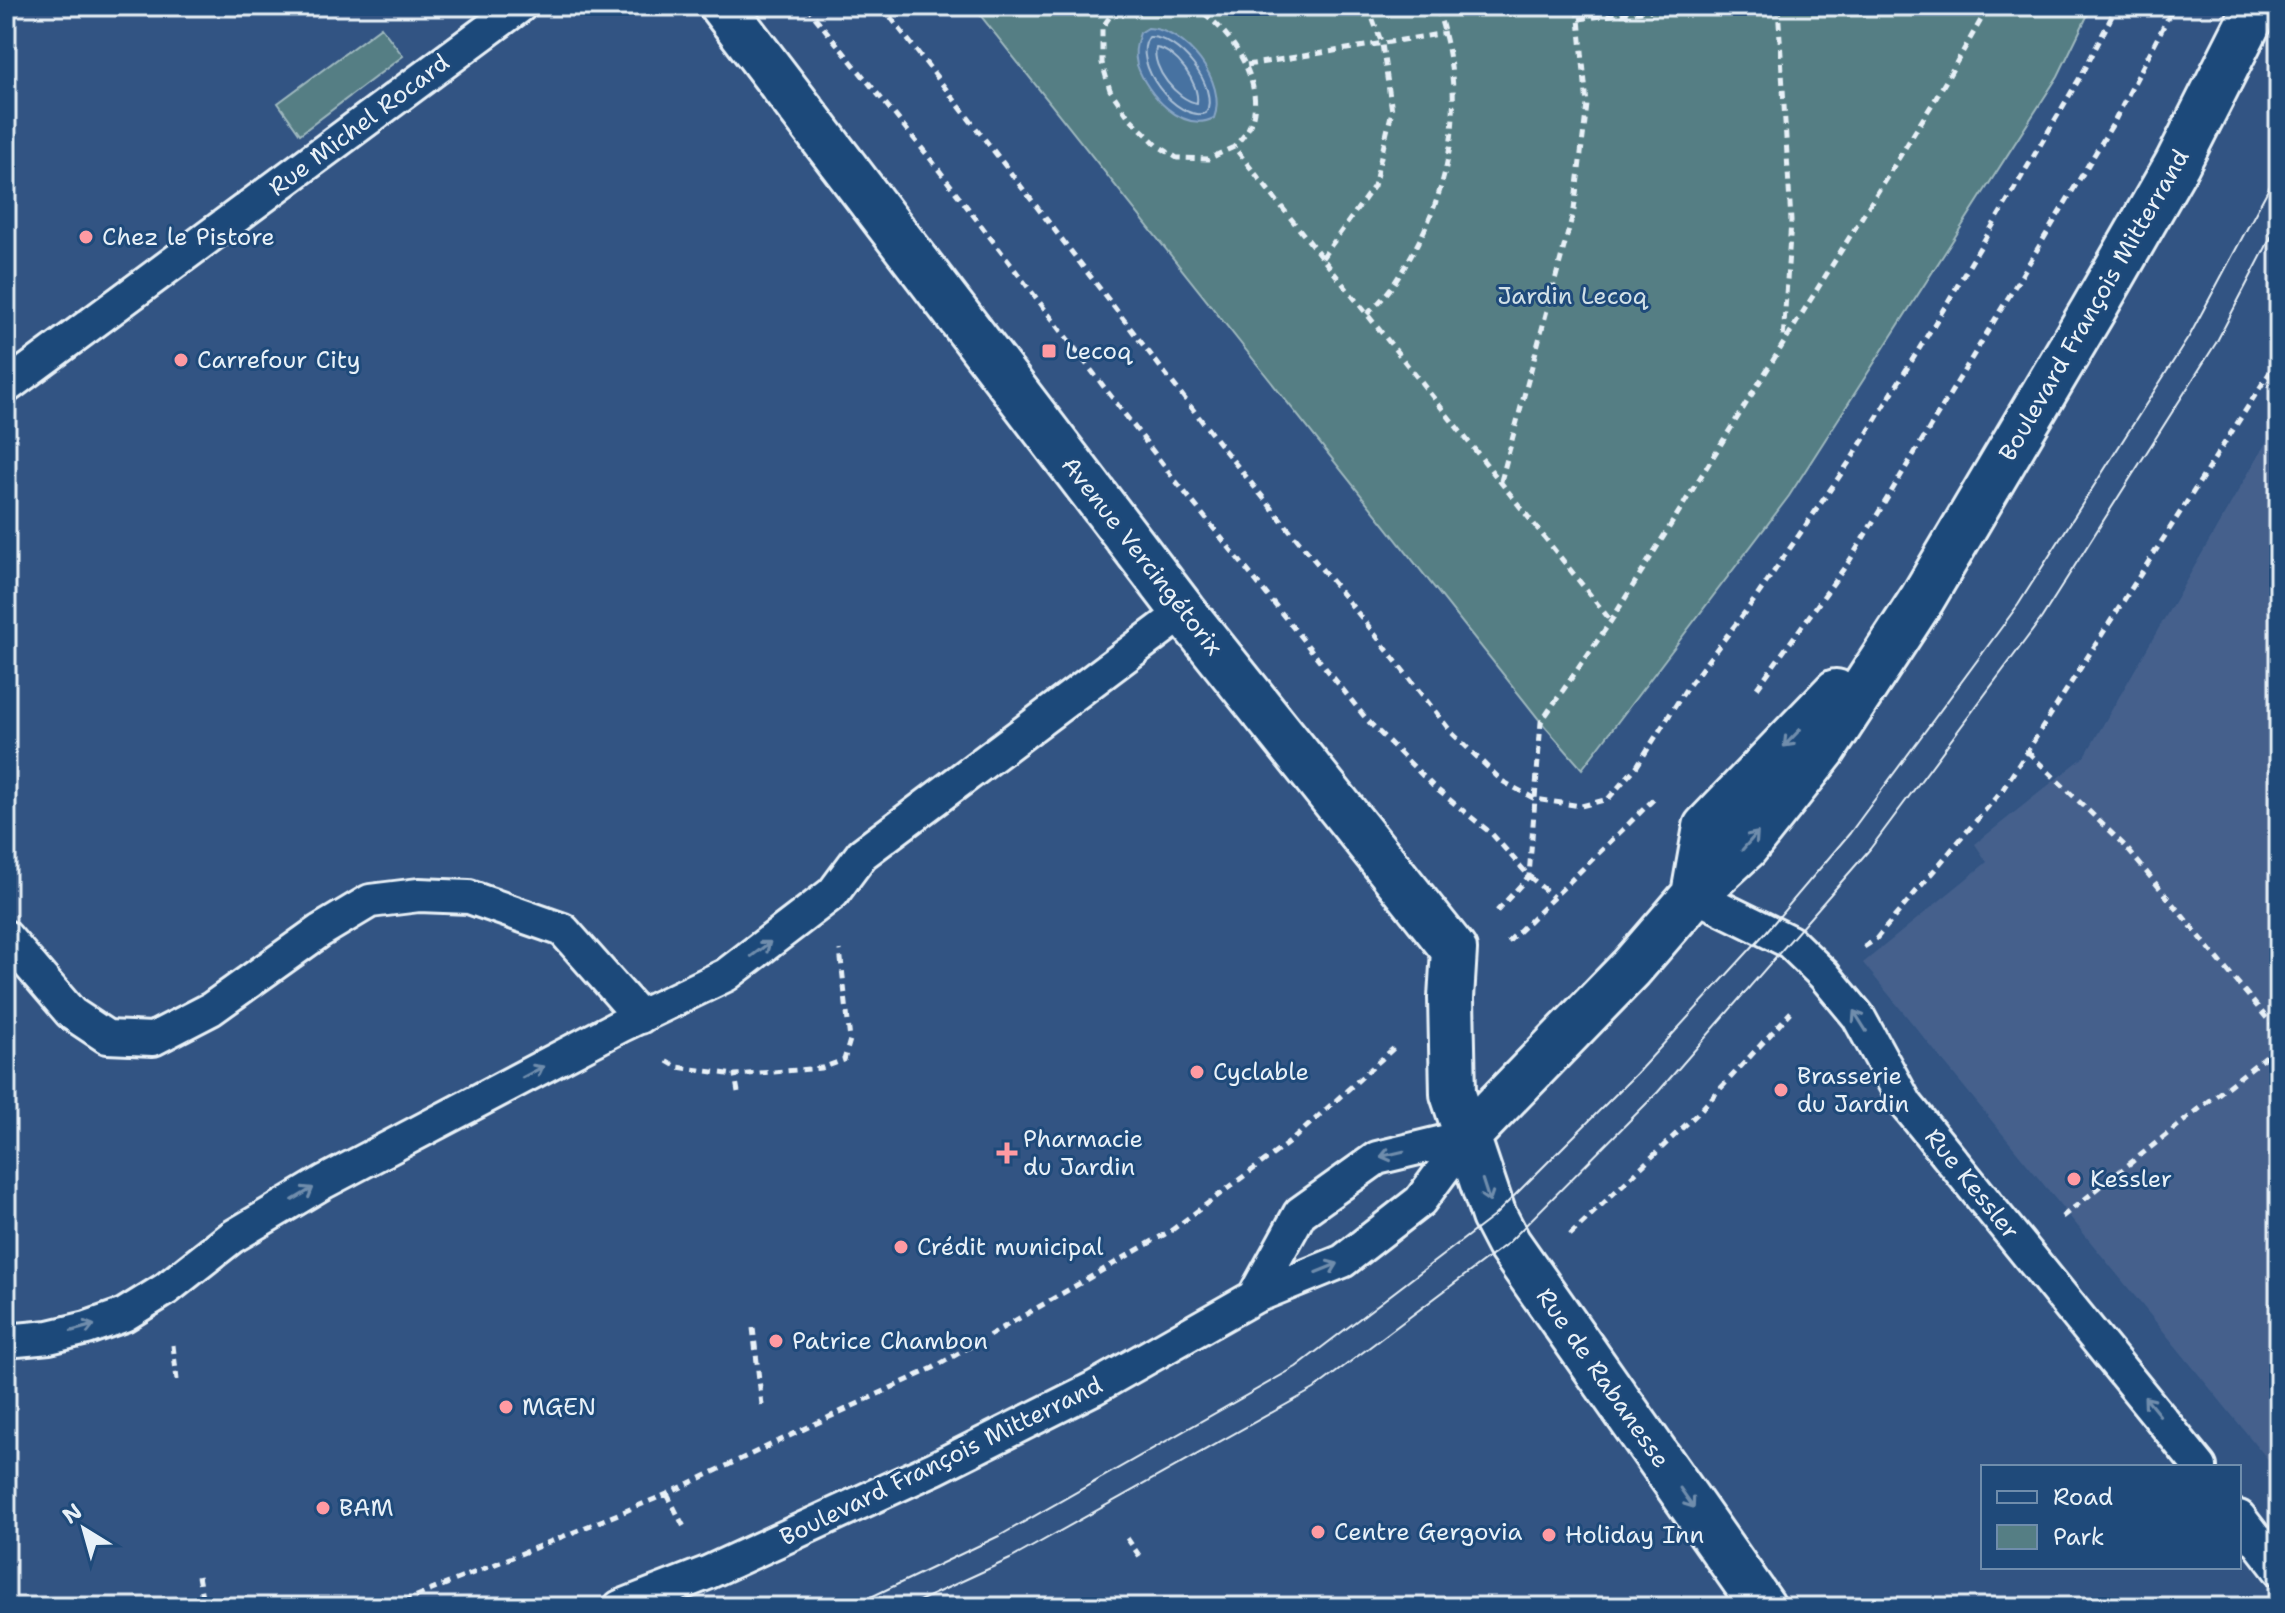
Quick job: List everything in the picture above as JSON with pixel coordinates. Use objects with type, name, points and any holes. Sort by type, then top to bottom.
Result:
[{"type":"main road","name":"Avenue Vercingétorix","points":[[722,6],[1184,612],[1454,950],[1451,998],[1453,1094],[1468,1136]]},
{"type":"main road","name":"Boulevard François Mitterrand","points":[[1468,1136],[1631,968],[1694,895],[1746,847],[1824,749],[1922,599],[2177,164],[2257,6]]},
{"type":"main road","name":"Rue de Rabanesse","points":[[1468,1136],[1494,1216],[1508,1243],[1763,1607]]},
{"type":"lane","name":"Rue Michel Rocard","points":[[6,387],[520,6]]},
{"type":"lane","points":[[6,1341],[49,1337],[124,1315],[166,1289],[232,1237],[324,1182],[726,975],[833,893],[862,854],[1184,612]]},
{"type":"lane","points":[[6,937],[71,1013],[107,1037],[153,1039],[211,1009],[320,931],[370,901],[419,895],[469,897],[563,930],[640,1017]]},
{"type":"lane","name":"Rue Kessler","points":[[1694,895],[1790,942],[1824,975],[1858,1016],[1906,1104],[2198,1465]]},
{"type":"lane","points":[[1254,1297],[1300,1213],[1377,1158],[1468,1136]]},
{"type":"lane","name":"Boulevard François Mitterrand","points":[[620,1607],[707,1573],[935,1468],[1094,1388],[1254,1297],[1343,1261],[1420,1201],[1468,1136]]},
{"type":"lane","points":[[2241,1520],[2279,1569]]},
{"type":"path","points":[[806,6],[929,157],[1171,475],[1368,721],[1434,787],[1492,834],[1529,876],[1553,897]]},
{"type":"path","points":[[882,6],[1225,451],[1452,733],[1502,781],[1535,799],[1581,806],[1608,799],[1637,766],[1686,689],[1755,599],[1852,458],[2077,82],[2117,6]]},
{"type":"path","points":[[1117,6],[1102,28],[1102,63],[1110,90],[1128,116],[1157,145],[1177,158],[1208,159],[1234,147],[1251,125],[1255,94],[1247,65],[1227,37],[1200,8],[1192,6]]},
{"type":"path","points":[[1322,258],[1337,242],[1374,186],[1392,111],[1382,44],[1368,6]]},
{"type":"path","points":[[1367,314],[1388,295],[1428,226],[1451,155],[1453,89],[1446,33],[1436,6]]},
{"type":"path","points":[[1500,482],[1574,210],[1587,105],[1579,19],[1574,6]]},
{"type":"path","points":[[1579,19],[1686,6]]},
{"type":"path","points":[[1778,6],[1791,221],[1783,341]]},
{"type":"path","points":[[1493,914],[1529,876],[1541,722],[1611,621],[1936,98],[1989,6]]},
{"type":"path","points":[[1751,696],[1850,560],[2114,122],[2174,6]]},
{"type":"path","points":[[1247,65],[1446,33]]},
{"type":"path","points":[[1234,147],[1611,621]]},
{"type":"path","points":[[1530,1274],[1697,1114],[1824,975],[1876,939],[2003,789],[2279,358]]},
{"type":"path","points":[[2028,752],[2125,846],[2279,1033]]},
{"type":"path","points":[[390,1607],[667,1494],[933,1368],[1159,1238],[1291,1141],[1451,998],[1667,785]]},
{"type":"path","points":[[738,1092],[735,1075],[822,1068],[844,1060],[850,1040],[833,893]]},
{"type":"path","points":[[2023,1248],[2279,1046]]},
{"type":"path","points":[[753,1328],[762,1405]]},
{"type":"path","points":[[1127,1538],[1143,1561]]},
{"type":"path","points":[[198,1576],[204,1607]]},
{"type":"shaded area","points":[[2279,420],[2279,1473],[1863,963],[1987,862],[1975,844],[2085,756]]},
{"type":"green space","name":"Jardin Lecoq","points":[[973,6],[2092,6],[2058,76],[1789,496],[1582,769],[1541,722]]},
{"type":"green space","points":[[381,27],[403,56],[300,134],[278,103]]},
{"type":"water","points":[[1148,28],[1176,37],[1200,60],[1215,89],[1217,104],[1214,118],[1202,122],[1190,121],[1178,116],[1157,99],[1137,65],[1140,33]]},
{"type":"tram line","points":[[850,1607],[1001,1535],[1296,1367],[1494,1216],[1636,1074],[1766,932],[1850,833],[2018,605],[2190,335],[2279,169]]},
{"type":"tram line","points":[[906,1607],[1010,1559],[1314,1389],[1508,1243],[1658,1092],[1870,849],[2041,619],[2216,343],[2279,222]]},
{"type":"place","name":"Chez le Pistore","points":[[86,237]]},
{"type":"place","name":"Lecoq","points":[[1049,351]]},
{"type":"place","name":"Carrefour City","points":[[181,360]]},
{"type":"place","name":"Cyclable","points":[[1197,1072]]},
{"type":"place","name":"Brasserie du Jardin","points":[[1781,1090]]},
{"type":"place","name":"Pharmacie du Jardin","points":[[1007,1153]]},
{"type":"place","name":"Kessler","points":[[2074,1179]]},
{"type":"place","name":"Crédit municipal","points":[[901,1247]]},
{"type":"place","name":"Patrice Chambon","points":[[776,1341]]},
{"type":"place","name":"MGEN","points":[[506,1407]]},
{"type":"place","name":"BAM","points":[[323,1508]]},
{"type":"place","name":"Centre Gergovia","points":[[1318,1532]]},
{"type":"place","name":"Holiday Inn","points":[[1549,1535]]}]
